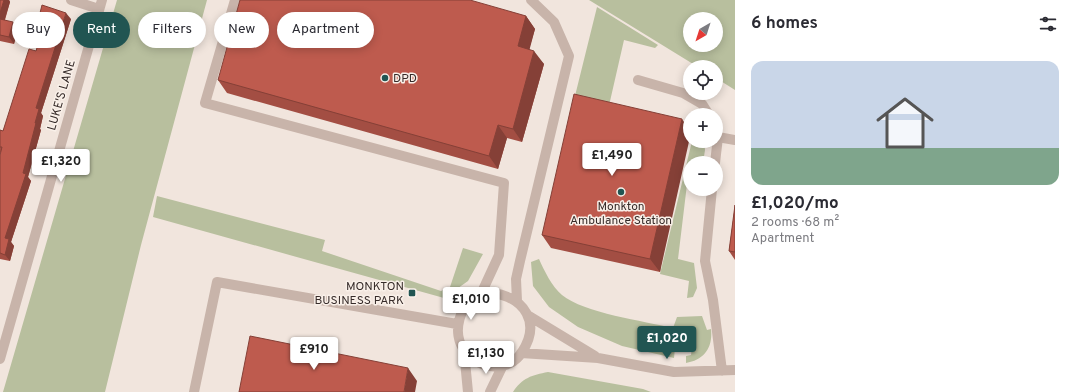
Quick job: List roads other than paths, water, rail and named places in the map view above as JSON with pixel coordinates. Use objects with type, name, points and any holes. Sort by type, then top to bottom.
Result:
[{"type":"street","points":[[72,0],[100,5]]},
{"type":"street","points":[[235,0],[206,103],[504,183],[499,255],[481,294]]},
{"type":"street","points":[[517,301],[516,279],[569,56],[554,22],[531,0]]},
{"type":"street","name":"LUKE'S LANE","points":[[0,359],[2,343],[100,5]]},
{"type":"street","points":[[638,80],[683,93],[702,104],[705,108]]},
{"type":"street","points":[[723,137],[735,140]]},
{"type":"street","points":[[711,196],[705,261],[713,300],[722,372]]},
{"type":"street","points":[[194,392],[217,282],[457,324]]},
{"type":"street","points":[[468,392],[464,351],[458,336],[457,324],[462,312],[472,299],[481,294],[493,293],[505,295],[517,301],[529,316],[598,358]]},
{"type":"street","points":[[464,351],[475,360],[489,366],[502,367],[514,362],[527,343],[530,330],[529,316]]},
{"type":"street","points":[[521,353],[598,358],[674,372],[722,372],[735,370]]},
{"type":"street","points":[[490,392],[502,367]]},
{"type":"place","name":"DPD","points":[[385,78]]},
{"type":"place","name":"Monkton Ambulance Station","points":[[621,192]]},
{"type":"place","name":"MONKTON BUSINESS PARK","points":[[412,293]]}]
